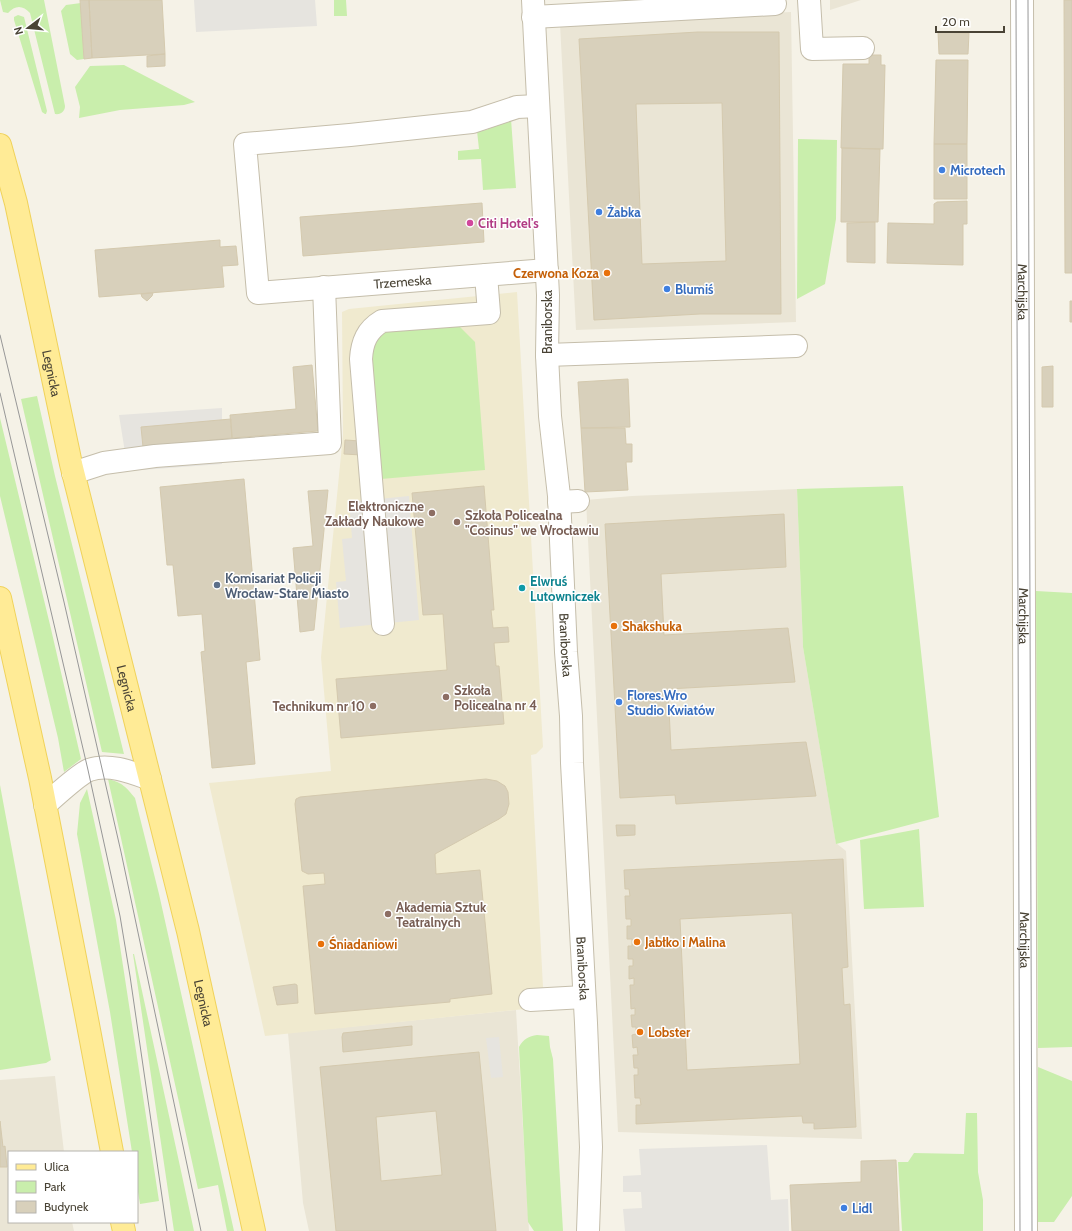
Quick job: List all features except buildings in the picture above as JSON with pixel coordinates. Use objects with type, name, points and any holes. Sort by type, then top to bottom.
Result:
[{"type":"main road","name":"Legnicka","points":[[0,145],[16,203],[73,473],[188,931],[254,1231]]},
{"type":"main road","points":[[0,598],[45,805],[112,1151]]},
{"type":"street","points":[[809,0],[812,49],[864,48]]},
{"type":"street","name":"Marchijska","points":[[1022,0],[1026,1231]]},
{"type":"street","points":[[533,8],[775,4]]},
{"type":"street","name":"Braniborska","points":[[533,8],[547,270],[547,356],[550,416],[569,501],[584,997],[591,1147],[588,1231]]},
{"type":"street","name":"Trzemeska","points":[[538,106],[517,107],[472,122],[245,144],[258,293],[547,270]]},
{"type":"street","points":[[383,624],[361,359],[362,348],[370,331],[374,326],[382,321],[489,313],[486,275]]},
{"type":"street","points":[[73,473],[104,463],[155,456],[330,443],[324,287]]},
{"type":"street","points":[[547,356],[796,346]]},
{"type":"street","points":[[45,805],[88,770],[102,768],[126,770],[150,779]]},
{"type":"street","points":[[530,1000],[584,997]]},
{"type":"street","name":"Braniborska","points":[[591,1147],[603,1231]]},
{"type":"shaded area","points":[[194,0],[315,0],[317,26],[196,32]]},
{"type":"shaded area","points":[[830,0],[861,0],[830,10]]},
{"type":"shaded area","points":[[791,12],[796,322],[576,330],[560,24]]},
{"type":"shaded area","points":[[517,292],[543,747],[536,754],[531,755],[544,1007],[265,1036],[209,783],[331,771],[321,657],[343,435],[342,312],[349,309]]},
{"type":"shaded area","points":[[222,408],[222,464],[128,471],[119,415]]},
{"type":"shaded area","points":[[797,489],[803,647],[836,843],[846,851],[862,1139],[618,1132],[586,500],[632,496]]},
{"type":"shaded area","points":[[409,496],[419,620],[340,628],[336,582],[346,581],[342,539],[352,538],[349,502]]},
{"type":"shaded area","points":[[516,1010],[529,1231],[309,1231],[303,1203],[288,1033]]},
{"type":"shaded area","points":[[499,1037],[503,1077],[491,1078],[486,1038]]},
{"type":"shaded area","points":[[55,1076],[64,1151],[8,1151],[8,1223],[72,1223],[74,1231],[0,1231],[0,1080]]},
{"type":"shaded area","points":[[767,1145],[771,1200],[788,1199],[789,1231],[625,1231],[623,1209],[642,1208],[641,1192],[623,1192],[623,1176],[641,1175],[639,1149]]},
{"type":"green space","points":[[0,0],[44,0],[65,106],[61,113],[55,114],[30,13],[22,7],[13,8],[8,13],[3,12]]},
{"type":"green space","points":[[334,0],[346,0],[347,16],[334,16]]},
{"type":"green space","points":[[81,3],[84,59],[77,60],[70,54],[61,11],[66,5]]},
{"type":"green space","points":[[18,15],[24,17],[47,111],[46,114],[42,112],[14,20],[14,17]]},
{"type":"green space","points":[[124,65],[195,102],[184,105],[120,110],[79,118],[80,107],[75,87],[90,66]]},
{"type":"green space","points":[[511,119],[516,188],[483,190],[481,159],[458,160],[458,151],[479,149],[477,131],[486,130]]},
{"type":"green space","points":[[798,139],[837,140],[836,219],[825,284],[797,299]]},
{"type":"green space","points":[[459,326],[475,342],[485,470],[381,479],[370,348],[384,331]]},
{"type":"green space","points":[[37,396],[55,476],[124,754],[102,752],[21,399]]},
{"type":"green space","points":[[0,418],[81,759],[64,772],[58,738],[0,496]]},
{"type":"green space","points":[[903,486],[939,817],[836,844],[803,647],[797,489]]},
{"type":"green space","points":[[1036,591],[1072,593],[1072,1047],[1038,1048]]},
{"type":"green space","points":[[108,779],[124,786],[135,798],[159,894],[234,1231],[227,1231],[218,1185],[198,1189]]},
{"type":"green space","points":[[0,785],[51,1060],[46,1063],[0,1070]]},
{"type":"green space","points":[[87,789],[116,920],[159,1201],[140,1204],[138,1192],[138,1151],[132,1151],[110,1012],[77,834],[80,803]]},
{"type":"green space","points":[[919,829],[924,907],[864,909],[860,840]]},
{"type":"green space","points":[[134,954],[194,1231],[174,1231]]},
{"type":"green space","points":[[537,1035],[549,1036],[553,1059],[563,1231],[534,1231],[528,1222],[519,1047],[526,1038]]},
{"type":"green space","points":[[1038,1067],[1072,1081],[1072,1196],[1054,1222],[1038,1222]]},
{"type":"green space","points":[[966,1113],[977,1113],[978,1172],[983,1200],[983,1231],[902,1231],[898,1162],[908,1162],[914,1153],[964,1154]]},
{"type":"tram line","points":[[1016,0],[1020,1231]]},
{"type":"tram line","points":[[1028,0],[1032,1231]]},
{"type":"tram line","points":[[0,335],[64,602],[121,852],[201,1231]]},
{"type":"tram line","points":[[0,393],[88,770],[120,916],[167,1231]]},
{"type":"place","name":"Microtech","points":[[942,170]]},
{"type":"place","name":"Żabka","points":[[599,212]]},
{"type":"place","name":"Citi Hotel's","points":[[470,223]]},
{"type":"place","name":"Czerwona Koza","points":[[607,273]]},
{"type":"place","name":"Blumiś","points":[[667,289]]},
{"type":"place","name":"Elektroniczne Zakłady Naukowe","points":[[432,513]]},
{"type":"place","name":"Szkoła Policealna \"Cosinus\" we Wrocławiu","points":[[457,522]]},
{"type":"place","name":"Komisariat Policji Wrocław-Stare Miasto","points":[[217,585]]},
{"type":"place","name":"Elwruś Lutowniczek","points":[[522,588]]},
{"type":"place","name":"Shakshuka","points":[[614,626]]},
{"type":"place","name":"Szkoła Policealna nr 4","points":[[446,697]]},
{"type":"place","name":"Flores.Wro Studio Kwiatów","points":[[619,702]]},
{"type":"place","name":"Technikum nr 10","points":[[373,706]]},
{"type":"place","name":"Akademia Sztuk Teatralnych","points":[[388,914]]},
{"type":"place","name":"Jabłko i Malina","points":[[637,942]]},
{"type":"place","name":"Śniadaniowi","points":[[321,944]]},
{"type":"place","name":"Lobster","points":[[640,1032]]},
{"type":"place","name":"Lidl","points":[[844,1208]]}]
